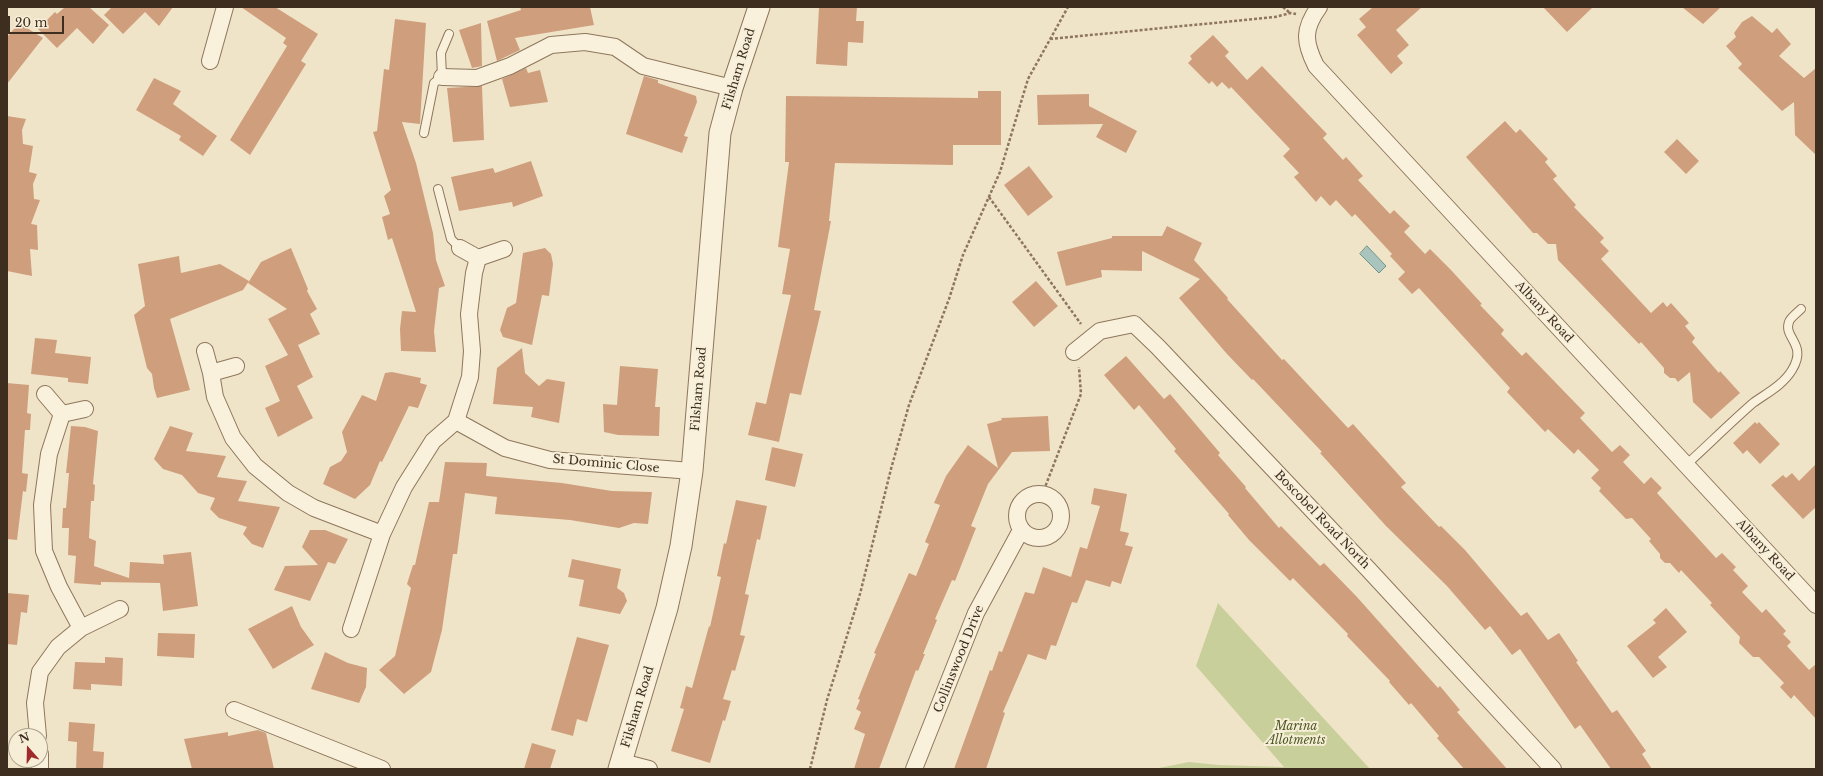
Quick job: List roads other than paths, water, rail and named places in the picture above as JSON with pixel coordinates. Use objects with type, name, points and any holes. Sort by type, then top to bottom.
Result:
[{"type":"street","points":[[210,61],[225,7]]},
{"type":"street","name":"Filsham Road","points":[[620,765],[667,608],[681,546],[692,471],[720,133],[732,88],[759,7]]},
{"type":"street","name":"Albany Road","points":[[1315,13],[1307,36],[1309,52],[1316,66],[1686,465],[1813,597]]},
{"type":"street","points":[[442,77],[477,78],[510,66],[551,45],[585,42],[615,47],[643,66],[732,88]]},
{"type":"street","points":[[460,248],[478,258],[504,249]]},
{"type":"street","points":[[351,629],[364,610],[382,534],[404,487],[433,441],[456,420],[470,377],[472,351],[468,314],[474,273],[478,258]]},
{"type":"street","name":"Boscobel Road North","points":[[1076,350],[1100,331],[1134,324],[1369,570],[1553,769]]},
{"type":"street","points":[[205,351],[211,373],[215,398],[233,438],[255,466],[288,493],[314,508],[382,534]]},
{"type":"street","points":[[211,373],[236,366]]},
{"type":"street","points":[[45,394],[62,414]]},
{"type":"street","points":[[62,414],[85,409]]},
{"type":"street","points":[[62,414],[48,461],[42,504],[44,551],[58,587],[81,628]]},
{"type":"street","name":"St Dominic Close","points":[[456,420],[505,448],[550,460],[692,471]]},
{"type":"street","points":[[1038,494],[1050,497],[1058,505],[1061,514],[1061,522],[1055,532],[1047,537],[1038,539],[1030,537],[1021,530],[1017,521],[1016,512],[1020,504],[1030,496],[1038,494]]},
{"type":"street","name":"Collinswood Drive","points":[[914,769],[976,613],[1021,530]]},
{"type":"street","points":[[37,728],[35,703],[40,672],[58,647],[81,628],[120,609]]},
{"type":"street","points":[[234,710],[382,769]]},
{"type":"street","points":[[620,765],[649,769]]},
{"type":"lane","points":[[424,133],[434,83],[442,77],[441,53],[449,34]]},
{"type":"lane","points":[[438,189],[451,239],[460,248]]},
{"type":"lane","points":[[1686,465],[1736,419],[1777,386],[1791,372],[1798,361],[1798,350],[1788,328],[1789,321],[1801,309]]},
{"type":"water","points":[[1367,246],[1386,266],[1379,273],[1360,254]]},
{"type":"park label","name":"Marina Allotments","points":[[1296,734]]}]
